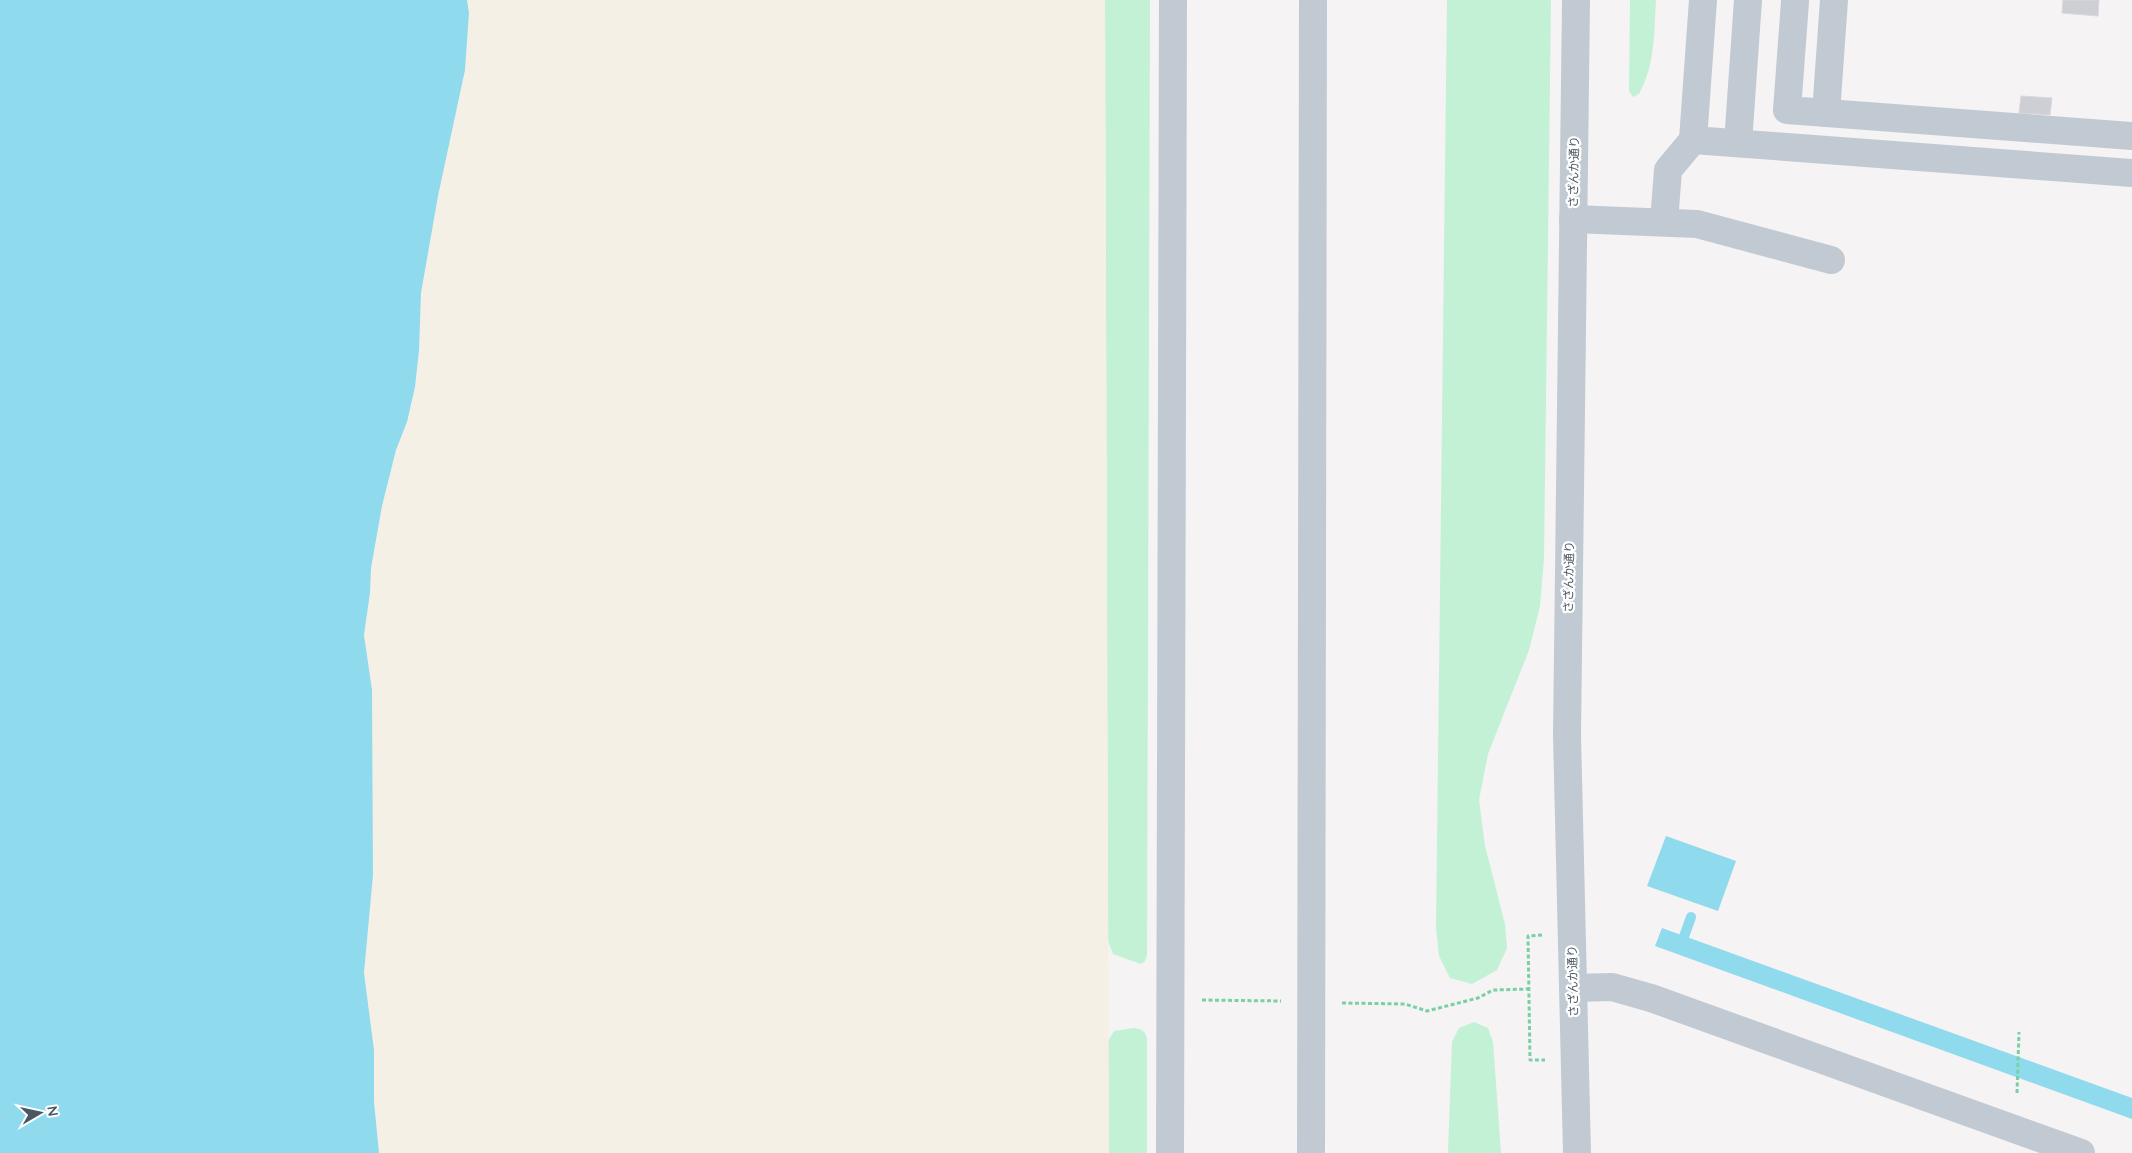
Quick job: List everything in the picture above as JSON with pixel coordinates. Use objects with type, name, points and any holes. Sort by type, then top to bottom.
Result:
[{"type":"street","points":[[1170,1153],[1173,0]]},
{"type":"street","points":[[1311,1153],[1313,0]]},
{"type":"street","name":"さざんか通り","points":[[1576,0],[1567,735],[1577,1153]]},
{"type":"street","points":[[1664,222],[1668,170],[1693,140],[1703,0]]},
{"type":"street","points":[[1738,144],[1748,0]]},
{"type":"street","points":[[1826,113],[1834,0]]},
{"type":"street","points":[[1795,2],[1787,110],[2132,136]]},
{"type":"street","points":[[1693,140],[2132,173]]},
{"type":"street","points":[[1574,219],[1697,224],[1831,260]]},
{"type":"street","points":[[1573,988],[1612,987],[1651,998],[2081,1153]]},
{"type":"path","points":[[1545,935],[1528,936],[1530,1060],[1548,1060]]},
{"type":"path","points":[[1311,1002],[1405,1004],[1427,1011],[1478,998],[1494,990],[1529,990]]},
{"type":"path","points":[[1169,1000],[1252,1001]]},
{"type":"path","points":[[2017,1094],[2020,1032]]},
{"type":"green space","points":[[1105,0],[1150,0],[1147,955],[1145,961],[1141,964],[1113,954],[1108,941]]},
{"type":"green space","points":[[1447,0],[1551,0],[1544,558],[1540,606],[1529,650],[1488,754],[1479,800],[1485,846],[1505,924],[1507,948],[1497,970],[1472,984],[1450,978],[1439,956],[1436,928]]},
{"type":"green space","points":[[1630,0],[1656,0],[1651,60],[1639,94],[1633,97],[1629,91]]},
{"type":"green space","points":[[1474,1022],[1488,1028],[1493,1042],[1501,1153],[1448,1153],[1452,1042],[1459,1028]]},
{"type":"green space","points":[[1134,1028],[1143,1031],[1147,1039],[1147,1153],[1109,1153],[1108,1041],[1114,1031]]},
{"type":"sand","points":[[467,0],[1105,0],[1109,1153],[379,1153],[374,1102],[374,1050],[364,973],[373,875],[372,690],[364,635],[370,593],[371,568],[382,506],[396,450],[407,422],[415,387],[419,351],[421,293],[438,196],[465,70],[469,13]]},
{"type":"water","points":[[0,0],[467,0],[469,13],[465,70],[438,196],[421,293],[419,351],[415,387],[407,422],[396,450],[382,506],[371,568],[370,593],[364,635],[372,690],[373,875],[364,973],[374,1050],[374,1102],[379,1153],[0,1153]]},
{"type":"water","points":[[1666,836],[1736,861],[1718,911],[1647,886]]},
{"type":"water","points":[[1662,928],[2132,1098],[2132,1119],[1655,946]]},
{"type":"building","points":[[2063,0],[2099,0],[2098,16],[2062,13]]},
{"type":"building","points":[[2021,96],[2052,98],[2050,115],[2019,113]]},
{"type":"waterway","points":[[1681,945],[1691,917]]}]
